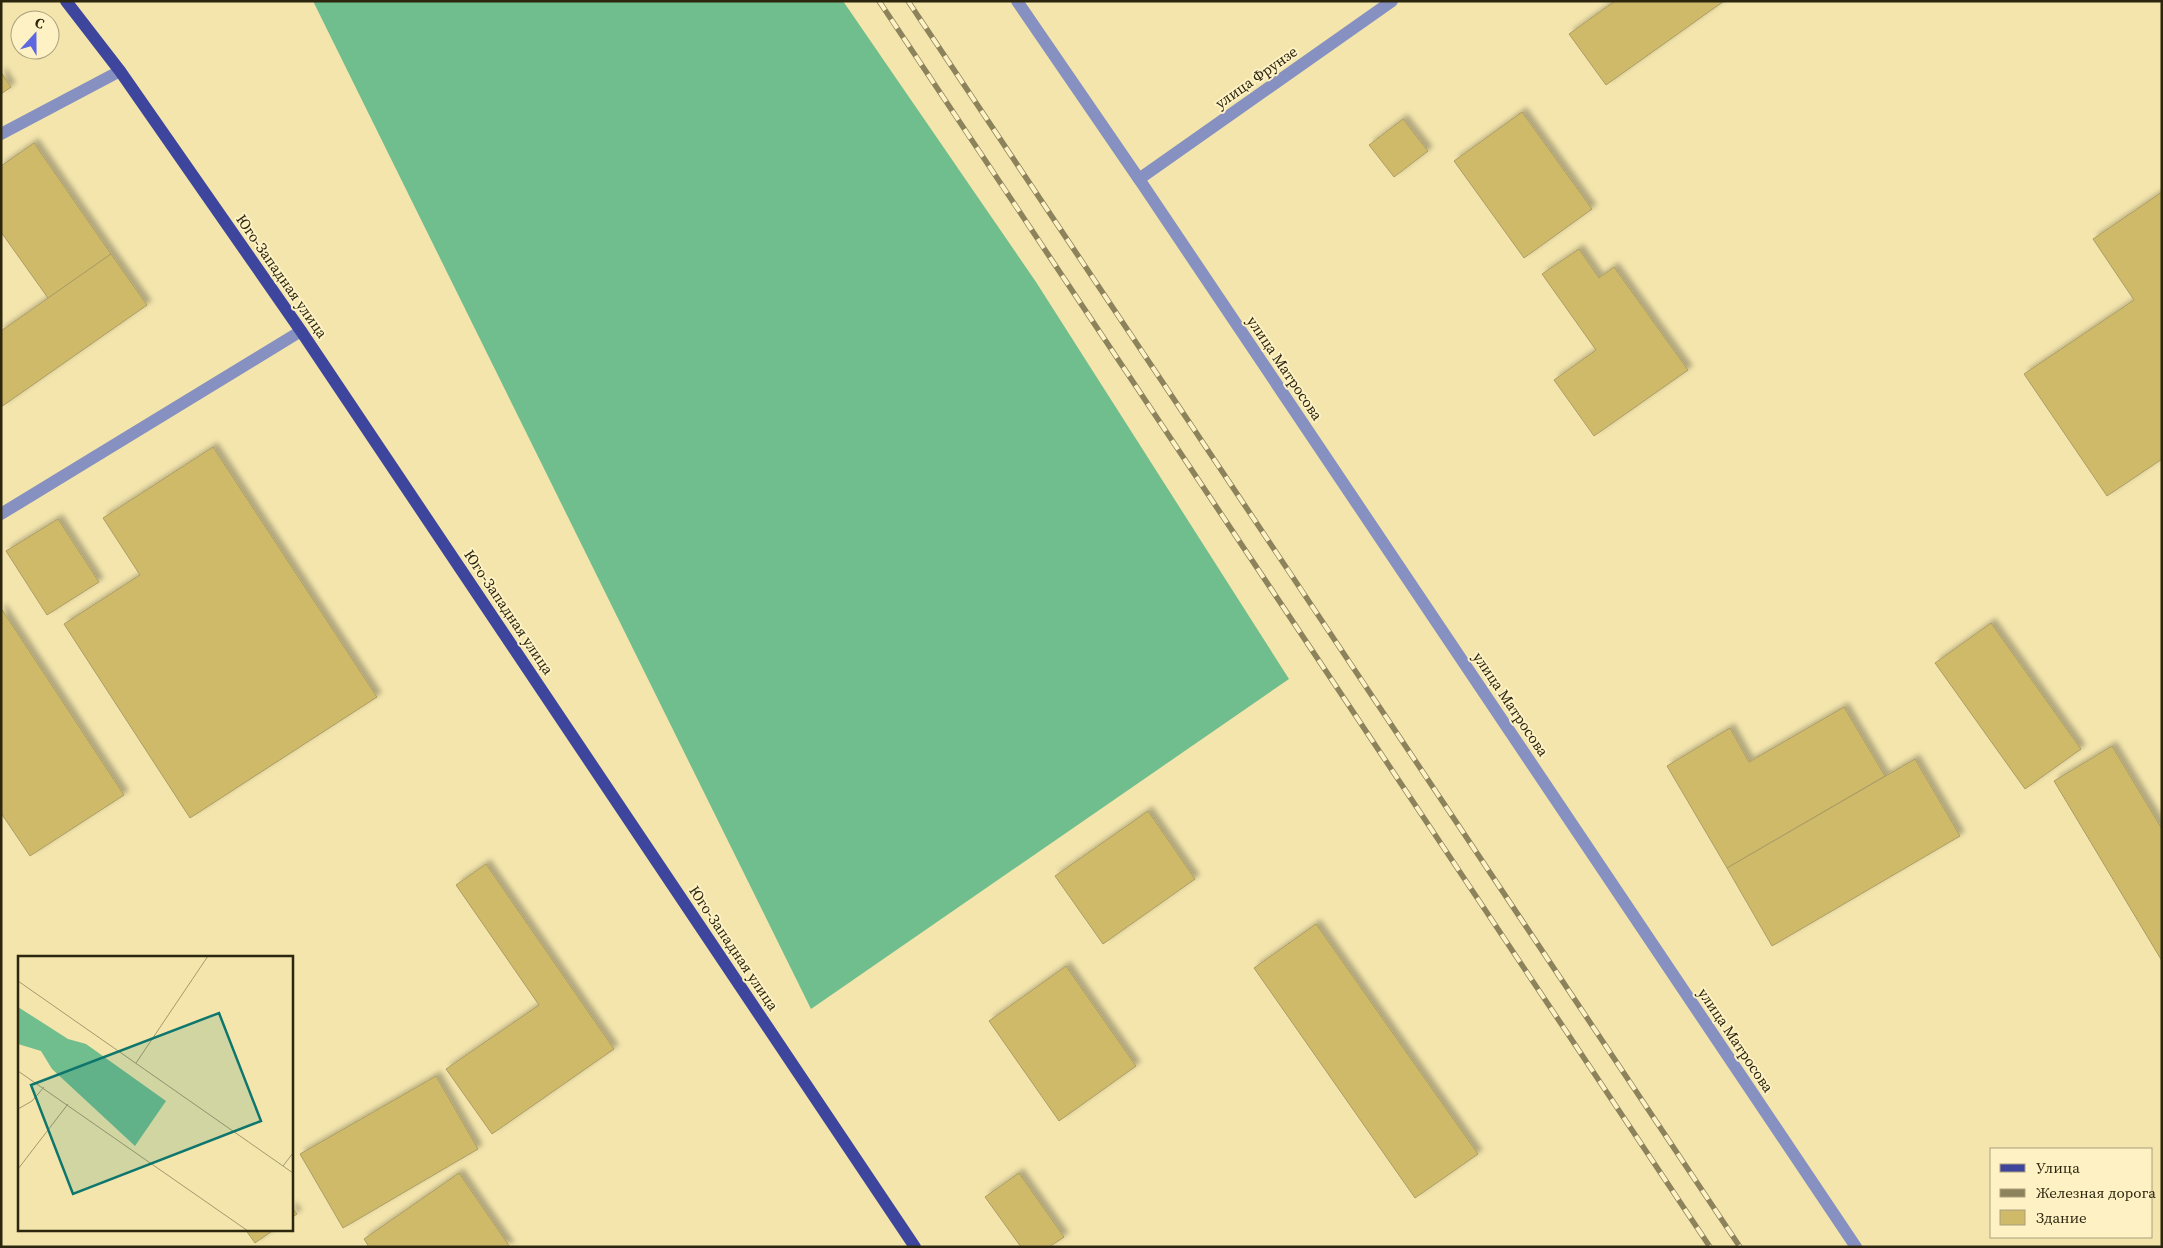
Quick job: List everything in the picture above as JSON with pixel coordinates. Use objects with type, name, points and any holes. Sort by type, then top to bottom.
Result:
[{"type":"main road","name":"Юго-Западная улица","points":[[66,1],[120,71],[302,331],[915,1247]]},
{"type":"street","name":"улица Матросова","points":[[1017,1],[1139,179],[1856,1247]]},
{"type":"street","name":"улица Фрунзе","points":[[1139,179],[1392,1]]},
{"type":"street","points":[[1,134],[120,71]]},
{"type":"street","points":[[1,514],[302,331]]},
{"type":"green space","points":[[313,1],[843,1],[1036,282],[1289,679],[811,1009]]},
{"type":"building","points":[[1615,1],[1724,1],[1606,85],[1569,34]]},
{"type":"building","points":[[1,72],[11,87],[1,94]]},
{"type":"building","points":[[1522,112],[1592,209],[1524,258],[1454,161]]},
{"type":"building","points":[[1403,119],[1428,151],[1394,177],[1369,145]]},
{"type":"building","points":[[34,143],[111,254],[48,298],[1,232],[1,166]]},
{"type":"building","points":[[2162,192],[2162,459],[2107,496],[2024,374],[2134,300],[2093,239]]},
{"type":"building","points":[[1579,249],[1599,278],[1614,267],[1688,370],[1594,436],[1554,380],[1596,350],[1542,274]]},
{"type":"building","points":[[111,254],[147,305],[1,407],[1,331]]},
{"type":"building","points":[[213,447],[377,697],[190,818],[64,624],[140,575],[103,518]]},
{"type":"building","points":[[58,519],[99,582],[47,615],[6,551]]},
{"type":"building","points":[[1,608],[124,795],[30,856],[1,813]]},
{"type":"building","points":[[1991,623],[2081,749],[2025,789],[1935,663]]},
{"type":"building","points":[[1844,707],[1885,776],[1727,868],[1667,766],[1730,728],[1749,762]]},
{"type":"building","points":[[2112,746],[2162,829],[2162,961],[2054,781]]},
{"type":"building","points":[[1915,759],[1960,836],[1772,946],[1727,868]]},
{"type":"building","points":[[1148,811],[1195,879],[1103,944],[1055,876]]},
{"type":"building","points":[[486,864],[614,1049],[492,1134],[446,1069],[539,1005],[456,885]]},
{"type":"building","points":[[1316,924],[1478,1154],[1415,1198],[1254,968]]},
{"type":"building","points":[[1066,966],[1136,1066],[1059,1121],[989,1021]]},
{"type":"building","points":[[436,1076],[478,1149],[343,1228],[300,1154]]},
{"type":"building","points":[[459,1173],[510,1247],[369,1247],[364,1239]]},
{"type":"building","points":[[1019,1173],[1064,1237],[1049,1247],[1021,1247],[985,1197]]},
{"type":"building","points":[[292,1207],[297,1214],[292,1217]]},
{"type":"building","points":[[246,1230],[274,1230],[255,1243]]},
{"type":"railway","points":[[879,1],[1710,1247]]},
{"type":"railway","points":[[908,1],[1740,1247]]}]
